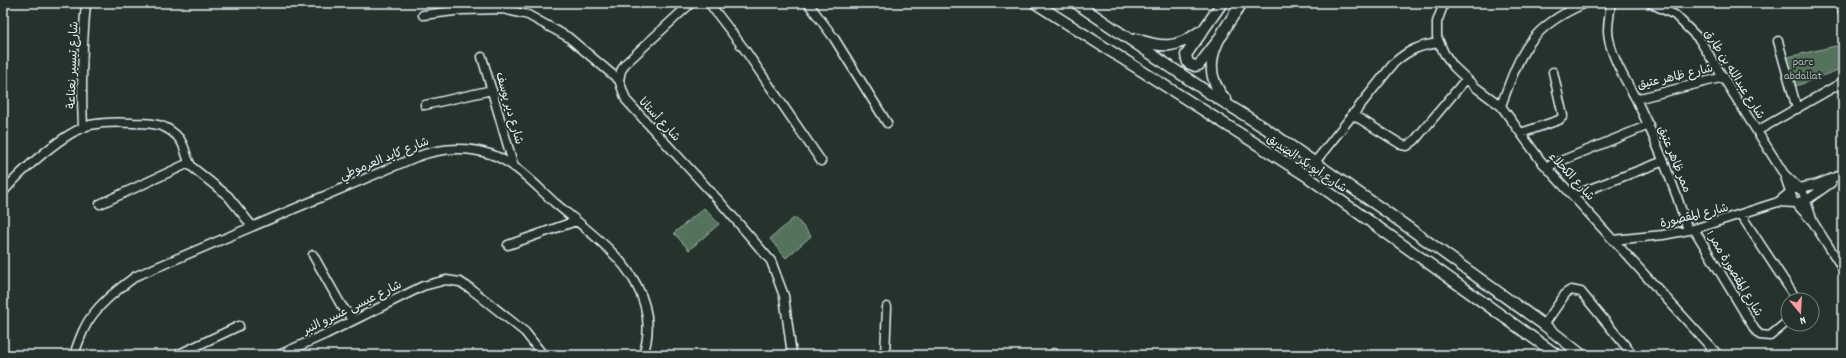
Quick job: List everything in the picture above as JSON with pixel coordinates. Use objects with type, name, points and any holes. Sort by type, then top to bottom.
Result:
[{"type":"main road","name":"شارع أبو بكر الصديق","points":[[1035,3],[1305,175],[1557,355]]},
{"type":"main road","name":"شارع أبو بكر الصديق","points":[[1076,3],[1314,162],[1544,325],[1582,355]]},
{"type":"main road","points":[[1222,3],[1186,55],[1186,59],[1191,65],[1199,65],[1202,63],[1223,34]]},
{"type":"main road","points":[[1234,109],[1218,92],[1211,74],[1211,62],[1212,54],[1242,3]]},
{"type":"main road","points":[[1126,36],[1157,45],[1174,45],[1188,40],[1207,26]]},
{"type":"street","name":"شارع تيسير نعناعة","points":[[83,128],[81,61],[86,3]]},
{"type":"street","points":[[423,15],[462,10],[503,9],[528,15],[568,37],[619,80],[621,71],[625,64],[690,3]]},
{"type":"street","points":[[708,3],[744,50],[821,161]]},
{"type":"street","points":[[808,3],[834,38],[887,124]]},
{"type":"street","name":"شارع الكحلاء","points":[[1444,3],[1437,22],[1439,43],[1451,62],[1466,79],[1501,106],[1533,152],[1546,167],[1574,195],[1718,355]]},
{"type":"street","points":[[1501,106],[1522,55],[1536,34],[1553,19],[1586,3]]},
{"type":"street","name":"شارع ظاهر عتيق","points":[[1611,3],[1608,30],[1610,44],[1622,74],[1636,99],[1724,77]]},
{"type":"street","name":"شارع عبدالله بن طارق","points":[[1650,3],[1675,15],[1692,30],[1724,77],[1784,174],[1789,191],[1795,203],[1813,222],[1843,269]]},
{"type":"street","points":[[1840,3],[1843,13]]},
{"type":"street","points":[[1778,41],[1796,109]]},
{"type":"street","points":[[1314,162],[1352,114],[1379,84],[1394,62],[1403,55],[1421,46],[1439,43]]},
{"type":"street","name":"شارع دير يوسف","points":[[482,57],[514,167]]},
{"type":"street","points":[[1521,133],[1559,120],[1563,116],[1552,72]]},
{"type":"street","points":[[1352,114],[1407,146],[1415,140],[1466,79]]},
{"type":"street","name":"شارع أستانا","points":[[619,80],[626,100],[721,203],[770,261],[784,296],[792,355]]},
{"type":"street","points":[[1757,131],[1843,82]]},
{"type":"street","points":[[425,105],[492,90]]},
{"type":"street","name":"ممر ظاهر عتيق","points":[[1636,99],[1664,160],[1691,230]]},
{"type":"street","points":[[3,192],[34,162],[72,134],[83,128],[106,123],[158,124],[172,131],[181,140],[185,147],[189,163],[197,172],[228,196],[252,226]]},
{"type":"street","points":[[1546,167],[1648,125]]},
{"type":"street","name":"شارع كايد العرموطي","points":[[74,355],[84,328],[101,305],[136,276],[428,152],[459,148],[495,156],[514,167],[614,255],[636,283],[643,299],[647,316],[647,340],[644,355]]},
{"type":"street","points":[[1574,195],[1664,160]]},
{"type":"street","points":[[100,204],[189,163]]},
{"type":"street","name":"شارع عبدالله بن طارق","points":[[1784,174],[1800,187],[1807,200],[1813,222]]},
{"type":"street","name":"شارع المقصورة","points":[[1613,240],[1663,236],[1691,230],[1778,202],[1795,203],[1807,200],[1843,175]]},
{"type":"street","name":"شارع المقصورة","points":[[1778,202],[1789,191],[1800,187],[1815,185],[1843,175]]},
{"type":"street","points":[[1741,215],[1792,292]]},
{"type":"street","points":[[508,244],[576,220]]},
{"type":"street","name":"شارع المقصورة ممر 1","points":[[1691,230],[1760,335],[1770,336],[1780,328]]},
{"type":"street","points":[[313,255],[341,305],[353,320]]},
{"type":"street","name":"شارع عيسى عسرو النبر","points":[[279,355],[423,286],[436,281],[454,281],[472,288],[525,332],[543,355]]},
{"type":"street","points":[[1544,325],[1566,293],[1571,290],[1581,292],[1633,355]]},
{"type":"street","points":[[885,355],[887,307]]},
{"type":"street","points":[[177,355],[238,326]]},
{"type":"green space","name":"parc abdallat","points":[[1840,45],[1843,54],[1843,68],[1791,88],[1784,58]]},
{"type":"green space","points":[[704,208],[719,224],[689,250],[674,233]]},
{"type":"green space","points":[[795,217],[811,236],[786,258],[770,239]]}]
